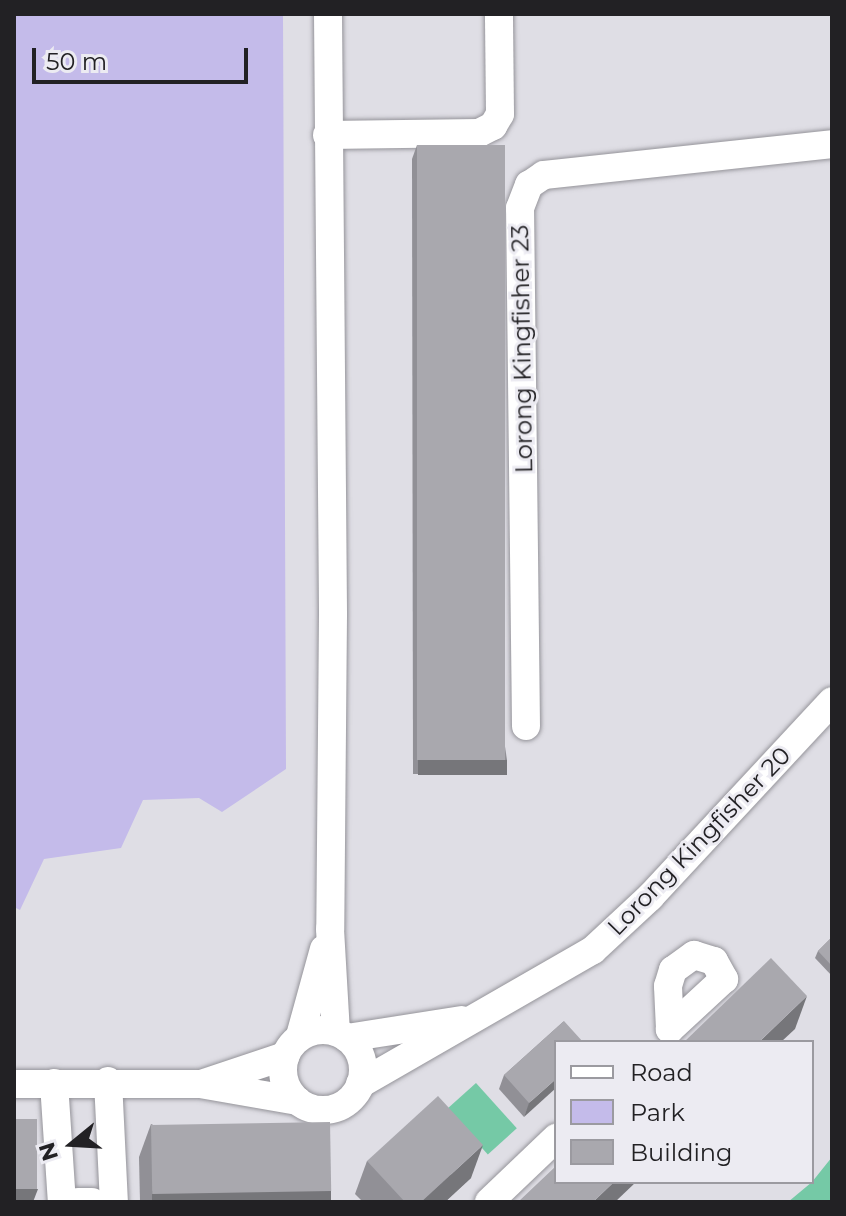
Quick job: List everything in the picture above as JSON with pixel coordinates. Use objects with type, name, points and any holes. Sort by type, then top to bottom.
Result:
[{"type":"street","points":[[14,1084],[108,1081],[200,1084],[298,1101],[321,1110],[334,1109],[360,1084],[361,1059],[342,1035],[330,929],[333,615],[328,14]]},
{"type":"street","points":[[327,135],[479,133],[493,126],[500,114],[499,14]]},
{"type":"street","name":"Lorong Kingfisher 23","points":[[526,726],[520,208],[529,185],[544,175],[832,144]]},
{"type":"street","name":"Lorong Kingfisher 20","points":[[360,1084],[555,974],[616,931],[832,701]]},
{"type":"street","points":[[298,1101],[284,1081],[292,1046],[330,929]]},
{"type":"street","name":"Lorong Kingfisher 20","points":[[342,1035],[475,1018]]},
{"type":"street","points":[[200,1084],[292,1046],[342,1035]]},
{"type":"street","points":[[108,1081],[114,1202]]},
{"type":"street","points":[[54,1083],[62,1202]]},
{"type":"street","points":[[489,1202],[554,1140]]},
{"type":"street","points":[[78,1202],[92,1202]]},
{"type":"green space","points":[[14,14],[283,14],[286,769],[222,812],[199,798],[143,800],[121,848],[44,859],[20,910],[14,907]]},
{"type":"shaded area","points":[[476,1083],[517,1128],[488,1154],[447,1109]]},
{"type":"shaded area","points":[[832,1157],[832,1202],[788,1202],[810,1184],[814,1184],[814,1180]]},
{"type":"building","points":[[417,145],[505,145],[505,760],[417,760]]},
{"type":"building","points":[[832,937],[832,966],[818,951]]},
{"type":"building","points":[[771,958],[807,996],[761,1040],[686,1040]]},
{"type":"building","points":[[564,1021],[581,1040],[554,1040],[554,1081],[529,1103],[504,1075]]},
{"type":"building","points":[[438,1096],[483,1145],[421,1202],[405,1202],[367,1161]]},
{"type":"building","points":[[14,1119],[37,1119],[37,1189],[14,1189]]},
{"type":"building","points":[[330,1122],[331,1191],[152,1194],[151,1125]]},
{"type":"building","points":[[554,1168],[554,1184],[612,1184],[593,1202],[518,1202]]}]
